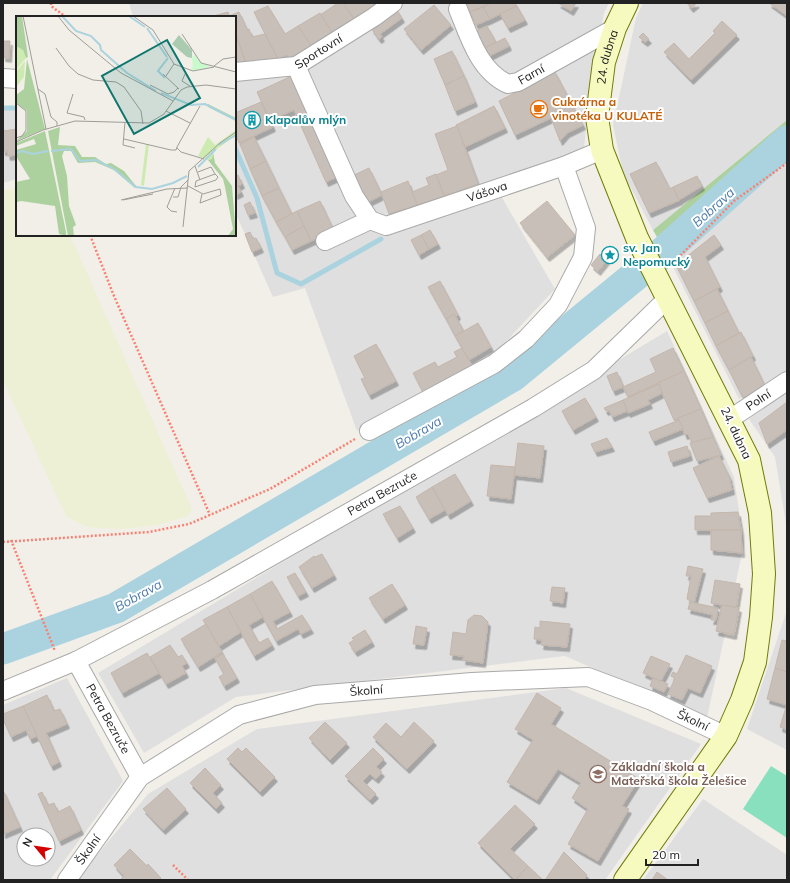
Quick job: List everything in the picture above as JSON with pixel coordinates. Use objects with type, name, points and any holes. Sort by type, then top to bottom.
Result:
[{"type":"main road","name":"24. dubna","points":[[625,880],[726,736],[756,662],[764,574],[760,513],[749,460],[637,238],[602,150],[597,117],[604,62],[615,28],[627,3]]},
{"type":"street","name":"Sportovní","points":[[236,72],[296,66],[374,17],[393,3]]},
{"type":"street","name":"Farní","points":[[458,9],[472,43],[491,74],[508,84],[518,82],[615,28]]},
{"type":"street","points":[[296,66],[354,196],[370,220],[325,241]]},
{"type":"street","points":[[3,78],[16,79]]},
{"type":"street","name":"Vášova","points":[[370,220],[386,226],[564,166],[602,150]]},
{"type":"street","points":[[369,431],[494,364],[526,339],[558,305],[583,257],[586,228],[564,166]]},
{"type":"street","name":"Petra Bezruče","points":[[3,691],[76,661],[212,590],[533,408],[594,370],[661,285]]},
{"type":"street","name":"Polní","points":[[730,420],[787,381]]},
{"type":"street","name":"Petra Bezruče","points":[[76,661],[140,777]]},
{"type":"street","name":"Školní","points":[[67,880],[140,777],[239,715],[315,695],[472,682],[588,677],[652,701],[726,736]]},
{"type":"path","points":[[51,3],[51,6],[65,16]]},
{"type":"path","points":[[661,285],[675,261],[734,201],[787,163]]},
{"type":"path","points":[[90,236],[114,296],[210,515]]},
{"type":"path","points":[[3,542],[11,540],[149,532],[189,524],[270,489],[369,431]]},
{"type":"path","points":[[11,540],[55,650]]},
{"type":"path","points":[[173,865],[188,880]]},
{"type":"shaded area","points":[[129,3],[609,3],[604,13],[590,86],[584,149],[494,184],[555,289],[489,360],[357,431],[305,288],[273,297],[236,214],[236,16],[133,16]]},
{"type":"shaded area","points":[[643,3],[787,3],[787,120],[653,230],[623,173],[613,125],[636,18]]},
{"type":"shaded area","points":[[3,108],[16,110],[16,179],[3,183]]},
{"type":"shaded area","points":[[787,157],[787,370],[773,381],[739,399],[668,257],[762,175]]},
{"type":"shaded area","points":[[667,331],[734,477],[744,544],[707,718],[565,656],[236,697],[144,753],[98,673]]},
{"type":"shaded area","points":[[787,390],[787,530],[775,457],[749,419]]},
{"type":"shaded area","points":[[787,610],[787,750],[747,729]]},
{"type":"shaded area","points":[[67,678],[123,781],[50,880],[3,880],[3,705]]},
{"type":"shaded area","points":[[566,688],[701,744],[605,880],[76,880],[148,794],[257,729]]},
{"type":"shaded area","points":[[703,799],[787,855],[787,880],[643,880]]},
{"type":"green space","points":[[787,120],[787,157],[762,175],[668,257],[653,230]]},
{"type":"green space","points":[[16,187],[16,236],[70,236],[191,507],[192,511],[188,516],[158,525],[124,529],[95,528],[85,526],[66,516],[3,381],[3,191]]},
{"type":"green space","points":[[771,766],[787,776],[787,838],[743,809]]},
{"type":"building","points":[[338,3],[343,3],[355,20],[333,34],[320,15]]},
{"type":"building","points":[[343,3],[373,3],[376,7],[355,20]]},
{"type":"building","points":[[471,3],[491,3],[470,12],[466,5]]},
{"type":"building","points":[[491,3],[515,3],[517,6],[490,19],[483,7]]},
{"type":"building","points":[[558,3],[576,3],[571,11]]},
{"type":"building","points":[[687,3],[697,3],[691,8]]},
{"type":"building","points":[[769,3],[787,3],[787,16],[776,8]]},
{"type":"building","points":[[434,5],[451,25],[421,50],[404,29]]},
{"type":"building","points":[[268,6],[285,34],[298,26],[313,48],[294,60],[289,58],[287,55],[278,59],[254,12]]},
{"type":"building","points":[[517,6],[525,20],[508,28],[500,14]]},
{"type":"building","points":[[483,7],[490,19],[476,25],[470,12]]},
{"type":"building","points":[[397,10],[402,18],[380,34],[382,37],[379,39],[371,28]]},
{"type":"building","points":[[228,12],[230,16],[214,16]]},
{"type":"building","points":[[239,12],[247,30],[249,29],[252,37],[265,34],[278,59],[247,66],[236,34],[236,16],[229,16]]},
{"type":"building","points":[[320,13],[333,34],[313,48],[298,26]]},
{"type":"building","points":[[722,21],[737,35],[691,80],[664,52],[674,43],[689,59],[715,33],[713,31]]},
{"type":"building","points":[[487,26],[496,42],[485,48],[476,31]]},
{"type":"building","points":[[643,33],[649,39],[645,42],[639,37]]},
{"type":"building","points":[[236,38],[237,38],[247,66],[236,67]]},
{"type":"building","points":[[505,38],[509,46],[489,56],[485,48]]},
{"type":"building","points":[[3,41],[10,41],[9,58],[3,57]]},
{"type":"building","points":[[452,51],[464,76],[445,85],[434,59]]},
{"type":"building","name":"Cukrárna a vinotéka U KULATÉ","points":[[555,72],[583,125],[567,133],[560,141],[551,118],[515,135],[499,101]]},
{"type":"building","points":[[296,74],[339,176],[326,182],[294,110],[270,120],[257,92]]},
{"type":"building","points":[[464,76],[475,102],[455,111],[445,85]]},
{"type":"building","name":"Klapalův mlýn","points":[[261,102],[273,127],[239,143],[236,136],[236,113]]},
{"type":"building","points":[[494,106],[505,128],[465,147],[456,125]]},
{"type":"building","points":[[457,126],[478,184],[444,196],[436,175],[448,170],[435,134]]},
{"type":"building","points":[[16,129],[16,155],[8,156],[7,151],[3,151],[3,131]]},
{"type":"building","points":[[254,137],[266,161],[250,169],[240,144]]},
{"type":"building","points":[[266,161],[279,188],[262,196],[250,169]]},
{"type":"building","points":[[656,162],[670,189],[673,187],[680,200],[649,213],[630,174]]},
{"type":"building","points":[[369,168],[382,195],[364,204],[350,177]]},
{"type":"building","points":[[436,174],[444,196],[417,205],[412,192],[429,185],[426,178]]},
{"type":"building","points":[[238,175],[242,184],[238,186],[241,192],[236,194],[236,176]]},
{"type":"building","points":[[697,176],[702,186],[679,200],[673,187]]},
{"type":"building","points":[[408,181],[417,205],[389,214],[381,192]]},
{"type":"building","points":[[279,188],[292,214],[276,222],[262,196]]},
{"type":"building","points":[[320,201],[334,231],[311,241],[297,211]]},
{"type":"building","points":[[547,201],[575,235],[547,257],[520,223]]},
{"type":"building","points":[[250,202],[255,213],[248,215],[244,205]]},
{"type":"building","points":[[297,211],[304,226],[285,237],[276,222]]},
{"type":"building","points":[[304,226],[311,241],[292,250],[285,237]]},
{"type":"building","points":[[430,230],[438,244],[429,249],[421,235]]},
{"type":"building","points":[[250,232],[253,239],[256,238],[261,248],[252,252],[245,234]]},
{"type":"building","points":[[421,235],[429,249],[419,255],[411,240]]},
{"type":"building","points":[[714,235],[721,245],[705,257],[720,287],[694,301],[676,265]]},
{"type":"building","points":[[600,254],[607,260],[598,271],[591,265]]},
{"type":"building","points":[[440,281],[458,315],[456,317],[454,314],[446,319],[428,287]]},
{"type":"building","points":[[717,289],[728,311],[705,323],[694,301]]},
{"type":"building","points":[[728,311],[739,333],[716,346],[705,323]]},
{"type":"building","points":[[454,314],[464,331],[455,336],[446,319]]},
{"type":"building","points":[[478,323],[491,347],[469,360],[455,336]]},
{"type":"building","points":[[741,332],[753,356],[729,370],[716,346]]},
{"type":"building","points":[[376,344],[396,381],[369,395],[361,379],[365,378],[354,356]]},
{"type":"building","points":[[462,348],[473,367],[423,392],[413,373],[435,362],[438,367],[457,357],[454,352]]},
{"type":"building","points":[[673,348],[684,371],[628,397],[623,387],[656,372],[650,359]]},
{"type":"building","points":[[751,357],[765,386],[743,398],[729,370]]},
{"type":"building","points":[[684,371],[701,409],[674,420],[658,383]]},
{"type":"building","points":[[617,372],[623,387],[613,391],[607,376]]},
{"type":"building","points":[[659,384],[662,393],[648,400],[650,404],[628,413],[623,400]]},
{"type":"building","points":[[585,398],[596,417],[573,430],[562,411]]},
{"type":"building","points":[[623,400],[627,411],[612,417],[609,410],[606,411],[604,408]]},
{"type":"building","points":[[787,402],[787,430],[767,444],[759,423]]},
{"type":"building","points":[[701,409],[713,437],[692,443],[688,434],[685,435],[678,418]]},
{"type":"building","points":[[679,420],[683,429],[653,441],[649,432]]},
{"type":"building","points":[[713,437],[721,455],[697,461],[690,443]]},
{"type":"building","points":[[607,438],[612,447],[595,452],[591,444]]},
{"type":"building","points":[[518,443],[544,446],[540,478],[514,475]]},
{"type":"building","points":[[687,446],[690,456],[671,462],[668,452]]},
{"type":"building","points":[[719,456],[729,476],[732,490],[707,498],[693,468]]},
{"type":"building","points":[[491,465],[515,467],[511,499],[487,496]]},
{"type":"building","points":[[455,474],[471,501],[448,515],[432,487]]},
{"type":"building","points":[[432,487],[445,510],[429,519],[416,497]]},
{"type":"building","points":[[400,506],[413,528],[397,538],[383,514]]},
{"type":"building","points":[[738,512],[741,530],[695,530],[695,516],[711,516],[711,513]]},
{"type":"building","points":[[711,530],[741,530],[742,553],[711,550]]},
{"type":"building","points":[[322,554],[334,575],[312,588],[299,567],[314,556],[315,557]]},
{"type":"building","points":[[688,566],[703,569],[694,603],[687,599],[691,576],[686,576]]},
{"type":"building","points":[[295,573],[306,592],[298,596],[287,577]]},
{"type":"building","points":[[715,580],[740,584],[736,608],[711,603]]},
{"type":"building","points":[[272,581],[290,612],[273,621],[277,629],[302,615],[311,629],[301,634],[298,629],[276,641],[250,594]]},
{"type":"building","points":[[392,584],[405,605],[383,619],[369,598]]},
{"type":"building","points":[[552,587],[565,588],[563,603],[550,601]]},
{"type":"building","points":[[250,594],[263,617],[249,625],[259,643],[268,638],[272,645],[254,656],[227,607]]},
{"type":"building","points":[[690,602],[718,608],[716,620],[711,620],[713,615],[688,609]]},
{"type":"building","points":[[722,605],[739,608],[734,635],[716,631]]},
{"type":"building","points":[[227,607],[241,632],[219,646],[203,620]]},
{"type":"building","points":[[474,615],[482,616],[488,622],[483,663],[463,660],[464,656],[450,655],[453,632],[466,634],[468,620]]},
{"type":"building","points":[[540,621],[570,624],[567,647],[541,645],[542,640],[534,639],[535,627],[540,628]]},
{"type":"building","points":[[206,624],[222,652],[198,667],[181,639]]},
{"type":"building","points":[[416,626],[427,628],[424,645],[413,644]]},
{"type":"building","points":[[365,630],[372,642],[355,652],[349,643],[354,640],[352,638]]},
{"type":"building","points":[[782,640],[787,641],[787,672],[775,668]]},
{"type":"building","points":[[170,645],[178,657],[182,655],[187,663],[182,666],[186,673],[166,684],[150,657]]},
{"type":"building","points":[[147,653],[159,673],[122,693],[111,673]]},
{"type":"building","points":[[223,654],[237,678],[224,686],[219,677],[224,674],[215,658]]},
{"type":"building","points":[[686,655],[712,666],[700,693],[688,688],[682,700],[668,694],[675,678],[671,676],[673,672],[677,674]]},
{"type":"building","points":[[651,656],[670,664],[661,681],[643,673]]},
{"type":"building","points":[[775,668],[787,672],[787,705],[767,699]]},
{"type":"building","points":[[653,678],[668,684],[664,692],[650,686]]},
{"type":"building","name":"Základní škola a Mateřská škola Želešice","points":[[537,693],[561,708],[551,724],[639,779],[622,806],[629,809],[598,861],[568,844],[588,809],[572,798],[581,783],[558,769],[537,800],[507,782],[533,740],[515,729]]},
{"type":"building","points":[[47,695],[54,711],[60,709],[67,724],[46,733],[59,762],[51,766],[23,706]]},
{"type":"building","points":[[23,706],[37,736],[30,739],[26,730],[11,737],[3,719],[3,714]]},
{"type":"building","points":[[787,707],[787,730],[780,727]]},
{"type":"building","points":[[325,722],[347,743],[330,760],[309,738]]},
{"type":"building","points":[[414,722],[434,741],[407,769],[373,737],[386,723],[401,737]]},
{"type":"building","points":[[238,748],[242,752],[246,748],[275,777],[260,792],[227,759]]},
{"type":"building","points":[[373,748],[384,759],[376,767],[382,772],[376,779],[370,774],[363,781],[376,794],[370,800],[345,776]]},
{"type":"building","points":[[205,768],[221,785],[213,793],[222,803],[216,809],[190,783]]},
{"type":"building","points":[[167,788],[186,809],[163,830],[143,809]]},
{"type":"building","points":[[3,790],[20,827],[16,827],[16,829],[3,834]]},
{"type":"building","points":[[42,792],[48,805],[54,803],[58,812],[70,806],[81,830],[59,841],[56,834],[56,827],[53,827],[38,794]]},
{"type":"building","points":[[515,805],[535,824],[510,849],[528,866],[515,880],[478,843]]},
{"type":"building","points":[[130,849],[147,866],[148,864],[161,878],[159,880],[120,880],[124,876],[114,865]]},
{"type":"building","points":[[564,852],[587,875],[584,880],[545,880]]},
{"type":"building","points":[[528,866],[543,880],[516,880]]},
{"type":"building","points":[[657,872],[668,880],[652,880]]},
{"type":"waterway","points":[[3,108],[16,108]]},
{"type":"waterway","name":"Bobrava","points":[[3,649],[116,608],[513,376],[653,261],[787,141]]},
{"type":"waterway","points":[[236,150],[257,198],[277,273],[301,284],[381,239]]},
{"type":"place","name":"Cukrárna a vinotéka U KULATÉ","points":[[539,109]]},
{"type":"place","name":"Klapalův mlýn","points":[[252,120]]},
{"type":"place","name":"sv. Jan Nepomucký","points":[[610,255]]},
{"type":"place","name":"Základní škola a Mateřská škola Želešice","points":[[598,774]]}]
